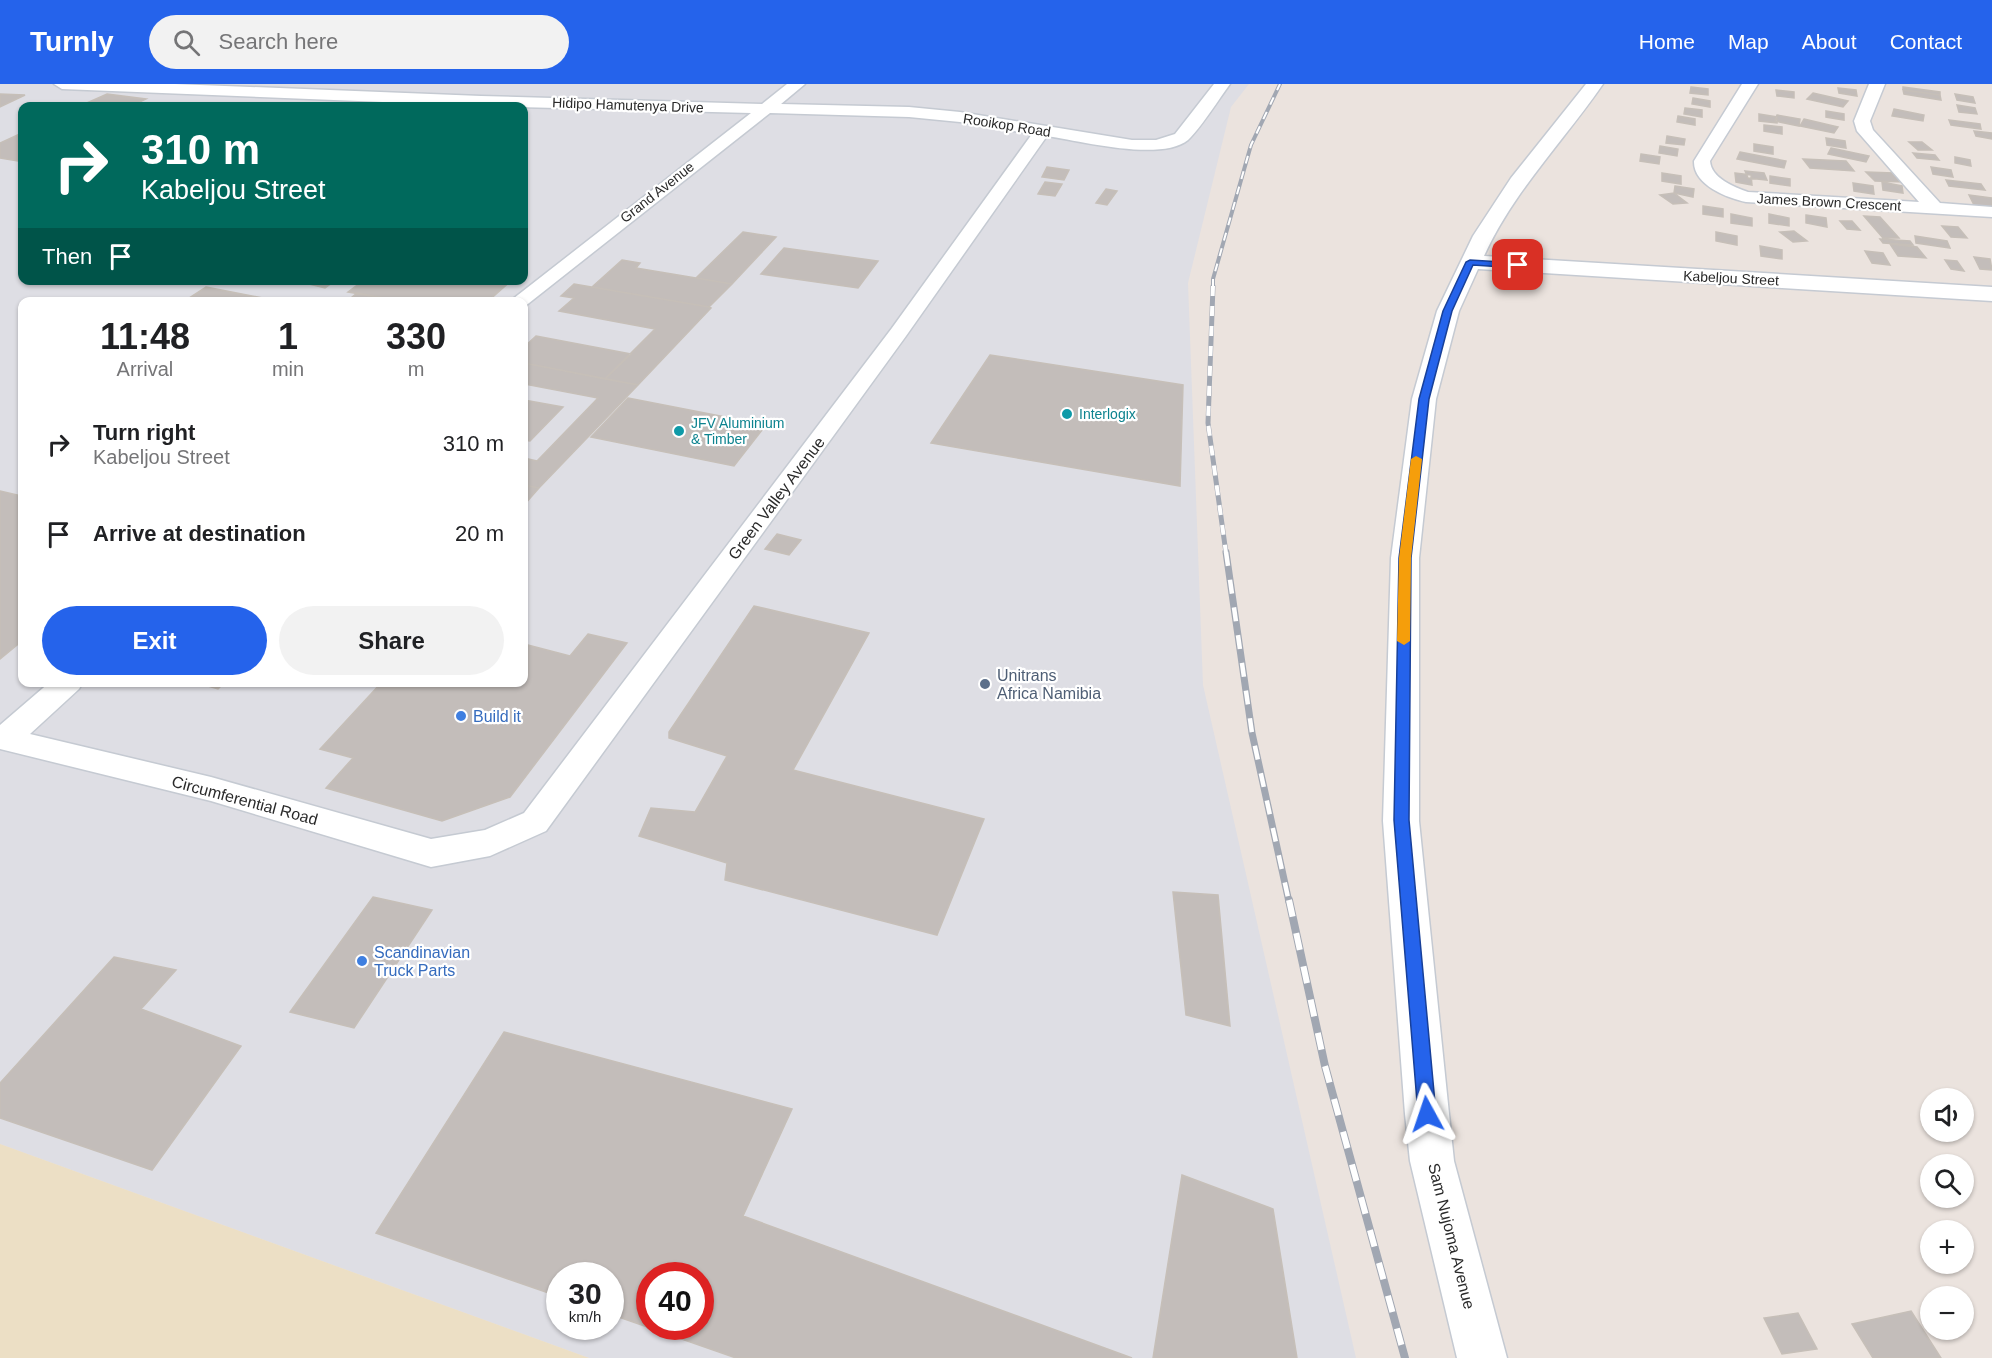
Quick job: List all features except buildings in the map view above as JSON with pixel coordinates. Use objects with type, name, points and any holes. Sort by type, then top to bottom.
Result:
[{"type":"street","name":"Hidipo Hamutenya Drive","points":[[62,84],[516,102]]},
{"type":"street","name":"Grand Avenue","points":[[525,297],[797,84]]},
{"type":"street","name":"Rooikop Road","points":[[763,109],[909,112],[960,117],[1132,145],[1158,145],[1181,137],[1222,84]]},
{"type":"street","name":"Sam Nujoma Avenue","points":[[1482,1358],[1432,1161],[1401,820],[1405,558],[1424,399],[1448,311],[1483,236],[1518,182],[1595,84]]},
{"type":"street","name":"James Brown Crescent","points":[[1750,84],[1702,160],[1702,168],[1710,180],[1725,190],[1746,197],[1992,212]]},
{"type":"street","points":[[1877,84],[1862,121],[1865,131],[1934,208]]},
{"type":"street","name":"Hidipo Hamutenya Drive","points":[[528,102],[763,109]]},
{"type":"street","name":"Green Valley Avenue","points":[[490,843],[535,822],[907,320],[1042,131]]},
{"type":"street","name":"Kabeljou Street","points":[[1470,262],[1992,294]]},
{"type":"street","points":[[2,738],[63,687]]},
{"type":"street","name":"Circumferential Road","points":[[2,738],[212,789],[431,853],[490,843]]},
{"type":"shaded area","points":[[0,84],[1249,84],[1231,107],[1188,283],[1203,685],[1356,1358],[589,1358],[0,1144]]},
{"type":"sand","points":[[0,1144],[589,1358],[0,1358]]},
{"type":"railway","points":[[1213,286],[1213,279],[1251,145],[1280,84]]},
{"type":"railway","points":[[1213,286],[1208,423],[1226,553]]},
{"type":"railway","points":[[1226,552],[1252,733],[1289,902]]},
{"type":"railway","points":[[1289,900],[1325,1066],[1405,1358]]},
{"type":"slow traffic","points":[[1404,641],[1405,558],[1416,459]]},
{"type":"place","name":"Interlogix","points":[[1067,414]]},
{"type":"place","name":"JFV Aluminium & Timber","points":[[679,431]]},
{"type":"place","name":"Unitrans Africa Namibia","points":[[985,684]]},
{"type":"place","name":"Build it","points":[[461,716]]},
{"type":"place","name":"Scandinavian Truck Parts","points":[[362,961]]},
{"type":"route","points":[[1427,1114],[1401,820],[1405,558],[1424,399],[1448,311],[1470,262],[1518,265]]}]
